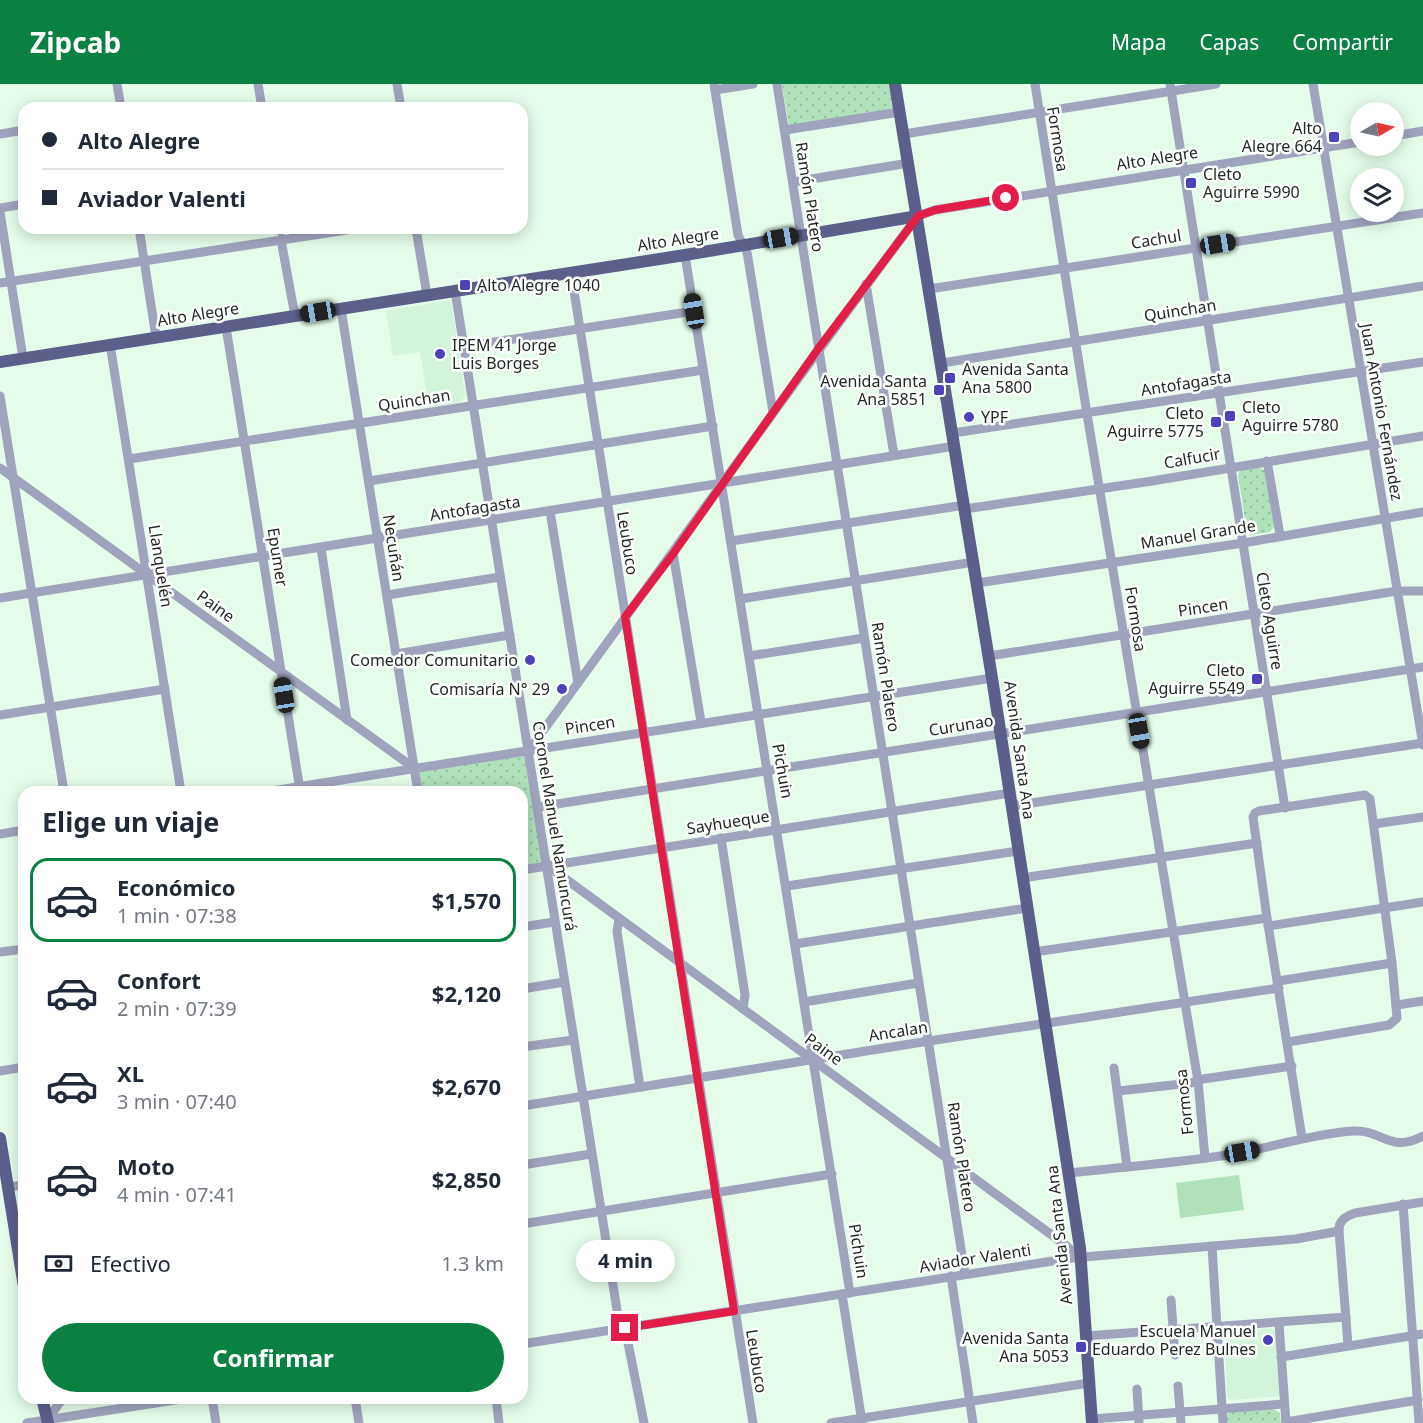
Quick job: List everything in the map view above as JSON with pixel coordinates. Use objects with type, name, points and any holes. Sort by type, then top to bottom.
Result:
[{"type":"main road","name":"Avenida Santa Ana","points":[[895,84],[974,562],[1069,1173],[1080,1258],[1092,1421]]},
{"type":"main road","name":"Alto Alegre","points":[[0,362],[685,255],[918,216]]},
{"type":"main road","points":[[0,1138],[18,1250]]},
{"type":"main road","points":[[44,1404],[48,1421]]},
{"type":"street","points":[[117,84],[119,102]]},
{"type":"street","points":[[258,84],[260,102]]},
{"type":"street","points":[[398,84],[400,102]]},
{"type":"street","points":[[753,84],[714,87],[738,234],[747,252],[773,412]]},
{"type":"street","name":"Ramón Platero","points":[[777,84],[965,1274]]},
{"type":"street","name":"Formosa","points":[[1035,84],[1123,635],[1198,1081],[1205,1158]]},
{"type":"street","points":[[904,134],[1039,113],[1170,88],[1216,84]]},
{"type":"street","name":"Juan Antonio Fernández","points":[[1313,84],[1423,744]]},
{"type":"street","name":"Cleto Aguirre","points":[[1170,88],[1285,808]]},
{"type":"street","points":[[784,130],[900,112]]},
{"type":"street","points":[[0,134],[18,131]]},
{"type":"street","points":[[1404,134],[1423,131]]},
{"type":"street","name":"Alto Alegre","points":[[918,216],[939,209],[1350,144]]},
{"type":"street","points":[[793,182],[909,163]]},
{"type":"street","points":[[18,206],[0,210],[22,358]]},
{"type":"street","name":"Cachul","points":[[929,289],[1423,213]]},
{"type":"street","points":[[529,750],[673,554],[818,349],[918,216]]},
{"type":"street","points":[[140,234],[156,337]]},
{"type":"street","points":[[0,283],[144,261],[276,234]]},
{"type":"street","points":[[281,234],[295,316]]},
{"type":"street","points":[[417,234],[427,296]]},
{"type":"street","name":"Pichuin","points":[[685,255],[832,1174],[862,1421]]},
{"type":"street","name":"Leubuco","points":[[570,272],[753,1423]]},
{"type":"street","points":[[866,284],[894,455]]},
{"type":"street","name":"Quinchan","points":[[942,363],[1423,286]]},
{"type":"street","name":"Coronel Manuel Namuncurá","points":[[455,291],[548,866],[547,875],[591,1154],[623,1328],[644,1423]]},
{"type":"street","name":"Necuñán","points":[[341,309],[417,786]]},
{"type":"street","points":[[463,347],[694,311]]},
{"type":"street","name":"Epumer","points":[[226,327],[299,786]]},
{"type":"street","name":"Llanquelén","points":[[110,344],[180,786]]},
{"type":"street","name":"Antofagasta","points":[[953,433],[1423,362]]},
{"type":"street","name":"Quinchan","points":[[129,459],[703,370]]},
{"type":"street","points":[[0,396],[63,786]]},
{"type":"street","points":[[369,481],[713,426]]},
{"type":"street","name":"Calfucir","points":[[731,541],[1099,488],[1423,436]]},
{"type":"street","name":"Antofagasta","points":[[0,598],[955,447]]},
{"type":"street","points":[[1267,461],[1280,536]]},
{"type":"street","name":"Paine","points":[[0,468],[414,768]]},
{"type":"street","points":[[550,511],[578,683]]},
{"type":"street","name":"Manuel Grande","points":[[977,583],[1243,543],[1423,512]]},
{"type":"street","points":[[321,548],[347,720]]},
{"type":"street","points":[[673,554],[701,722]]},
{"type":"street","points":[[740,599],[974,562]]},
{"type":"street","points":[[387,595],[500,577]]},
{"type":"street","name":"Pincen","points":[[989,656],[1397,591],[1423,591]]},
{"type":"street","points":[[396,654],[510,635]]},
{"type":"street","points":[[749,656],[864,638]]},
{"type":"street","name":"Curunao","points":[[538,807],[1423,667]]},
{"type":"street","name":"Pincen","points":[[315,786],[701,722],[992,678]]},
{"type":"street","points":[[0,716],[165,689]]},
{"type":"street","points":[[1012,806],[1278,764],[1423,744]]},
{"type":"street","name":"Sayhueque","points":[[528,869],[1010,793]]},
{"type":"street","points":[[1288,1042],[1389,1025],[1397,1018],[1374,824],[1370,799],[1365,795],[1255,813],[1253,817],[1302,1138]]},
{"type":"street","points":[[1374,824],[1423,817]]},
{"type":"street","points":[[0,834],[18,831]]},
{"type":"street","points":[[721,838],[745,995],[743,1009]]},
{"type":"street","points":[[1022,878],[1257,843]]},
{"type":"street","points":[[787,886],[1018,851]]},
{"type":"street","name":"Paine","points":[[548,866],[947,1156],[1080,1258]]},
{"type":"street","points":[[1034,952],[1172,931],[1268,922],[1423,902]]},
{"type":"street","points":[[795,944],[1027,908]]},
{"type":"street","points":[[619,919],[617,931],[640,1087]]},
{"type":"street","points":[[528,926],[555,922]]},
{"type":"street","points":[[0,952],[18,950]]},
{"type":"street","name":"Ancalan","points":[[528,1105],[929,1041],[1185,1004],[1392,963]]},
{"type":"street","points":[[528,988],[564,982]]},
{"type":"street","points":[[804,1002],[918,984]]},
{"type":"street","points":[[1397,1005],[1423,1001]]},
{"type":"street","points":[[528,1046],[573,1040]]},
{"type":"street","points":[[1118,1091],[1191,1083],[1292,1066]]},
{"type":"street","points":[[1114,1068],[1127,1167]]},
{"type":"street","points":[[0,1071],[18,1069]]},
{"type":"street","points":[[1069,1173],[1205,1158],[1254,1150],[1302,1138],[1361,1131],[1400,1143],[1414,1141],[1423,1136]]},
{"type":"street","points":[[528,1164],[591,1154]]},
{"type":"street","points":[[528,1223],[832,1174]]},
{"type":"street","points":[[8,1187],[18,1186]]},
{"type":"street","points":[[1348,1345],[1340,1223],[1351,1214],[1422,1200]]},
{"type":"street","points":[[1403,1204],[1418,1335],[1419,1423]]},
{"type":"street","name":"Aviador Valenti","points":[[528,1343],[951,1276],[1080,1258],[1296,1239],[1339,1231]]},
{"type":"street","points":[[1212,1246],[1223,1423]]},
{"type":"street","points":[[951,1276],[974,1423]]},
{"type":"street","points":[[1171,1300],[1175,1355]]},
{"type":"street","points":[[1085,1336],[1346,1317]]},
{"type":"street","points":[[1279,1323],[1286,1422],[1418,1400]]},
{"type":"street","points":[[1281,1357],[1418,1335]]},
{"type":"street","points":[[831,1423],[862,1421],[1089,1383]]},
{"type":"street","points":[[1178,1386],[1180,1423]]},
{"type":"street","points":[[1137,1389],[1139,1419]]},
{"type":"street","points":[[48,1421],[59,1404]]},
{"type":"street","points":[[27,1423],[138,1404]]},
{"type":"street","points":[[213,1404],[216,1423]]},
{"type":"street","points":[[356,1404],[359,1423]]},
{"type":"street","points":[[496,1404],[499,1423]]},
{"type":"street","points":[[1092,1421],[1139,1419],[1180,1412],[1284,1404]]},
{"type":"shaded area","points":[[782,84],[890,84],[894,110],[789,127]]},
{"type":"shaded area","name":"IPEM 41 Jorge Luis Borges","points":[[451,300],[465,395],[461,402],[429,407],[420,352],[393,356],[386,311]]},
{"type":"shaded area","points":[[1259,467],[1265,471],[1274,527],[1270,532],[1251,535],[1247,532],[1238,475],[1240,471]]},
{"type":"shaded area","points":[[529,750],[548,866],[528,869],[528,786],[417,786],[415,774],[423,769]]},
{"type":"shaded area","points":[[1239,1175],[1244,1210],[1180,1218],[1176,1183]]},
{"type":"shaded area","points":[[1271,1328],[1276,1333],[1281,1396],[1231,1400],[1227,1396],[1225,1337],[1228,1333]]},
{"type":"shaded area","points":[[1274,1409],[1280,1413],[1281,1423],[1225,1423],[1225,1416],[1230,1412]]},
{"type":"place","name":"Alto Alegre 664","points":[[1334,137]]},
{"type":"place","name":"Cleto Aguirre 5990","points":[[1191,183]]},
{"type":"place","name":"Alto Alegre 1040","points":[[465,285]]},
{"type":"place","name":"IPEM 41 Jorge Luis Borges","points":[[440,354]]},
{"type":"place","name":"Avenida Santa Ana 5800","points":[[950,378]]},
{"type":"place","name":"Avenida Santa Ana 5851","points":[[939,390]]},
{"type":"place","name":"Cleto Aguirre 5780","points":[[1230,416]]},
{"type":"place","name":"YPF","points":[[969,417]]},
{"type":"place","name":"Cleto Aguirre 5775","points":[[1216,422]]},
{"type":"place","name":"Comedor Comunitario","points":[[530,660]]},
{"type":"place","name":"Cleto Aguirre 5549","points":[[1257,679]]},
{"type":"place","name":"Comisaría N° 29","points":[[562,689]]},
{"type":"place","name":"Escuela Manuel Eduardo Perez Bulnes","points":[[1268,1340]]},
{"type":"place","name":"Avenida Santa Ana 5053","points":[[1081,1347]]},
{"type":"route","points":[[625,1328],[734,1311],[625,617],[673,554],[818,349],[918,216],[929,211],[1006,198]]}]
